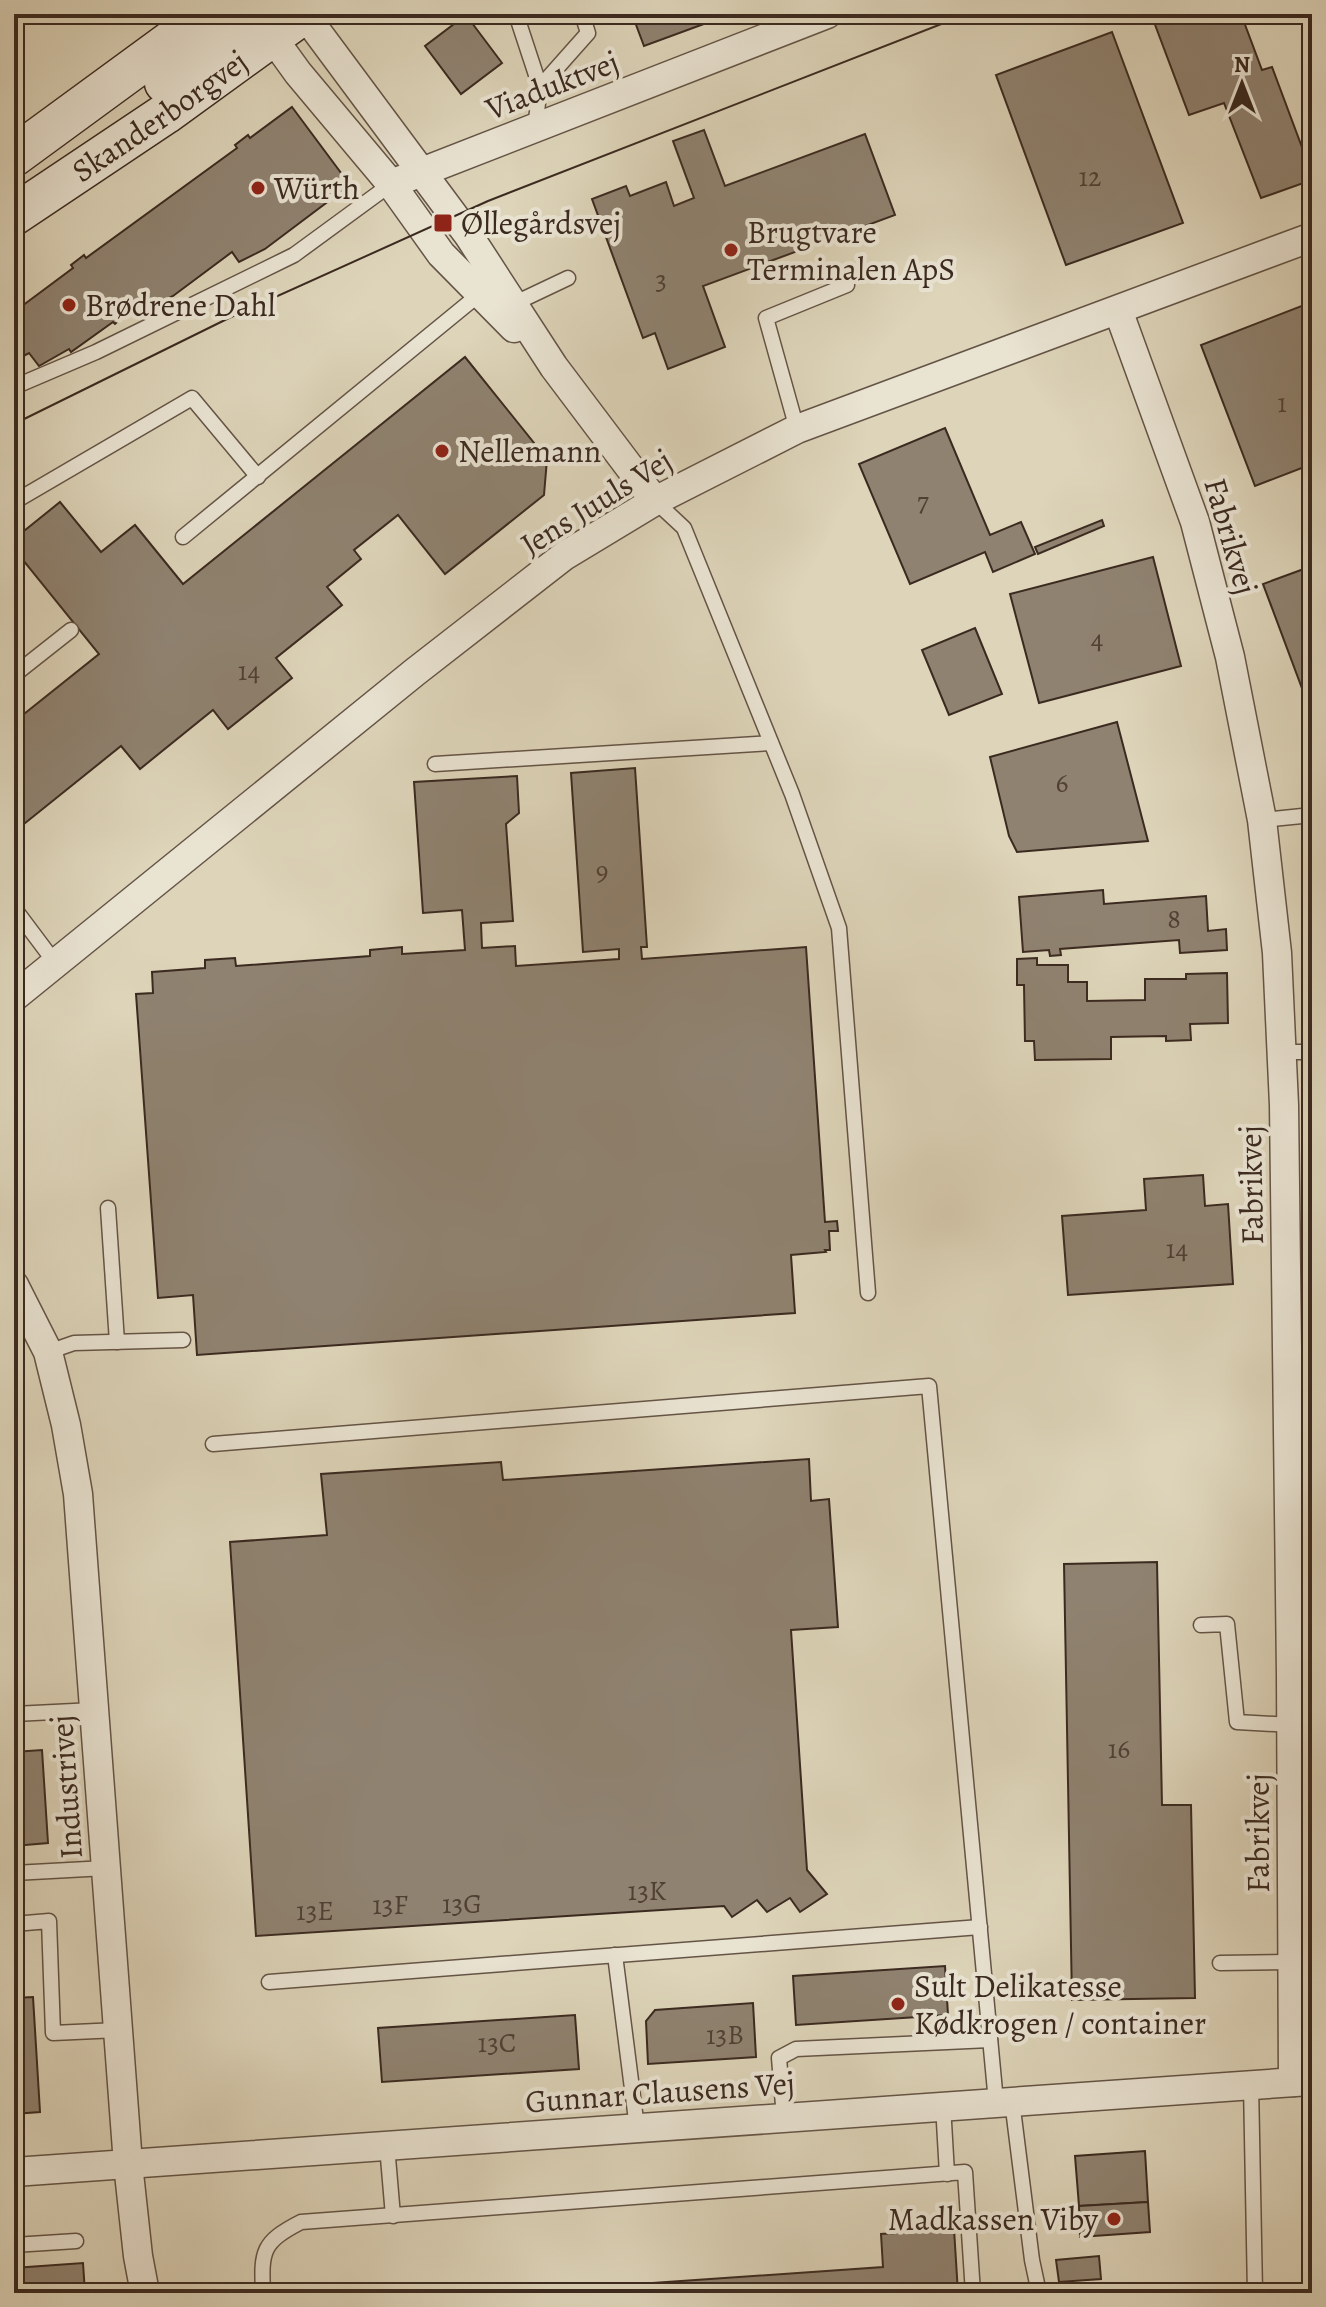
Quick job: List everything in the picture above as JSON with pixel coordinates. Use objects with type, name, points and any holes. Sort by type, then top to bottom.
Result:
[{"type":"main road","name":"Skanderborgvej","points":[[14,156],[208,14]]},
{"type":"main road","name":"Skanderborgvej","points":[[14,215],[165,114],[281,25]]},
{"type":"main road","points":[[14,208],[281,25]]},
{"type":"street","name":"Viaduktvej","points":[[391,184],[827,14]]},
{"type":"street","points":[[281,25],[422,172],[497,297],[655,501]]},
{"type":"street","points":[[281,25],[441,254],[497,297]]},
{"type":"street","name":"Jens Juuls Vej","points":[[16,992],[56,964],[415,672],[552,566],[655,501],[797,429],[1312,237]]},
{"type":"street","name":"Fabrikvej","points":[[1118,310],[1195,522],[1230,657],[1262,820],[1277,953],[1302,1675],[1291,1725],[1302,1873],[1292,1962],[1302,2081]]},
{"type":"street","name":"Industrivej","points":[[14,1285],[48,1352],[66,1425],[78,1494],[128,2164],[145,2293]]},
{"type":"street","name":"Gunnar Clausens Vej","points":[[14,2172],[1302,2081]]},
{"type":"lane","points":[[516,14],[540,87],[535,128]]},
{"type":"lane","points":[[540,87],[588,33],[582,14]]},
{"type":"lane","points":[[14,387],[96,352],[294,255],[391,184]]},
{"type":"lane","points":[[183,537],[497,297],[568,278]]},
{"type":"lane","points":[[797,429],[766,318],[847,285]]},
{"type":"lane","points":[[14,502],[192,398],[258,477]]},
{"type":"lane","points":[[655,501],[684,528],[819,866],[839,928],[868,1293]]},
{"type":"lane","points":[[14,675],[71,630]]},
{"type":"lane","points":[[435,764],[771,743]]},
{"type":"lane","points":[[1262,820],[1312,815]]},
{"type":"lane","points":[[14,908],[56,964]]},
{"type":"lane","points":[[1281,1052],[1312,1052]]},
{"type":"lane","points":[[108,1208],[117,1342]]},
{"type":"lane","points":[[48,1352],[74,1343],[183,1340]]},
{"type":"lane","points":[[213,1444],[929,1386],[990,2040],[1039,2293]]},
{"type":"lane","points":[[1201,1625],[1227,1624],[1237,1722],[1291,1725]]},
{"type":"lane","points":[[14,1714],[94,1710]]},
{"type":"lane","points":[[14,1873],[106,1868]]},
{"type":"lane","points":[[14,1924],[49,1921],[53,2033],[118,2030]]},
{"type":"lane","points":[[269,1982],[980,1927]]},
{"type":"lane","points":[[615,1955],[637,2128]]},
{"type":"lane","points":[[1220,1963],[1292,1962]]},
{"type":"lane","points":[[784,2117],[779,2058],[796,2049],[990,2040]]},
{"type":"lane","points":[[1251,2084],[1255,2293],[1251,2293]]},
{"type":"lane","points":[[943,2105],[947,2174]]},
{"type":"lane","points":[[387,2146],[393,2216]]},
{"type":"lane","points":[[263,2293],[262,2260],[267,2247],[281,2232],[301,2222],[965,2172],[973,2293]]},
{"type":"lane","points":[[14,2245],[76,2241]]},
{"type":"building","points":[[632,14],[731,14],[644,46]]},
{"type":"building","points":[[1151,14],[1241,14],[1262,70],[1272,67],[1312,180],[1261,198],[1224,103],[1189,115]]},
{"type":"building","points":[[1292,14],[1312,14],[1312,17],[1295,23]]},
{"type":"building","points":[[466,15],[502,63],[461,94],[425,46]]},
{"type":"building","points":[[1112,32],[1183,223],[1066,265],[996,75]]},
{"type":"building","points":[[292,107],[350,185],[265,249],[239,262],[232,252],[173,296],[147,310],[140,302],[115,324],[113,322],[71,352],[69,349],[39,366],[29,353],[14,361],[14,312],[73,268],[71,265],[84,255],[86,258],[237,148],[235,145],[248,135],[250,138]]},
{"type":"building","points":[[704,130],[725,186],[865,134],[895,215],[703,286],[725,347],[668,369],[655,333],[643,338],[592,199],[626,186],[630,196],[666,182],[674,206],[694,198],[673,141]]},
{"type":"building","points":[[1312,302],[1312,464],[1255,486],[1201,345]]},
{"type":"building","points":[[465,357],[547,459],[544,495],[445,574],[398,515],[354,550],[361,559],[327,587],[342,605],[276,658],[292,678],[228,729],[213,710],[140,769],[121,746],[14,832],[14,722],[99,654],[14,549],[14,539],[60,502],[101,552],[135,525],[183,584]]},
{"type":"building","points":[[945,428],[990,535],[1021,522],[1035,554],[993,572],[985,552],[910,584],[859,464]]},
{"type":"building","points":[[1102,520],[1104,526],[1038,554],[1035,547]]},
{"type":"building","points":[[1153,557],[1181,666],[1039,703],[1010,594]]},
{"type":"building","points":[[1312,566],[1312,688],[1303,691],[1263,584]]},
{"type":"building","points":[[975,628],[1002,694],[949,715],[922,650]]},
{"type":"building","points":[[1117,722],[1148,841],[1017,852],[1009,836],[990,757]]},
{"type":"building","points":[[635,768],[647,947],[641,947],[642,959],[806,947],[825,1222],[837,1221],[838,1231],[829,1231],[830,1250],[791,1255],[795,1313],[197,1355],[193,1295],[158,1298],[136,994],[153,993],[152,972],[205,968],[205,960],[235,958],[236,966],[370,956],[370,950],[402,947],[402,954],[465,950],[462,910],[423,913],[414,782],[517,776],[519,813],[506,824],[513,921],[481,923],[482,948],[515,946],[516,966],[619,959],[619,949],[583,952],[571,773]]},
{"type":"building","points":[[1103,890],[1104,904],[1206,896],[1208,931],[1226,929],[1227,950],[1180,953],[1179,940],[1060,949],[1061,955],[1050,956],[1049,950],[1023,952],[1019,897]]},
{"type":"building","points":[[1037,958],[1037,965],[1068,965],[1068,982],[1087,982],[1087,1001],[1145,1000],[1145,979],[1186,979],[1186,974],[1227,973],[1228,1023],[1190,1024],[1191,1040],[1166,1041],[1166,1036],[1111,1037],[1111,1059],[1035,1060],[1034,1041],[1025,1041],[1024,985],[1017,985],[1017,959]]},
{"type":"building","points":[[1203,1175],[1205,1206],[1228,1204],[1233,1284],[1068,1295],[1062,1216],[1146,1210],[1144,1179]]},
{"type":"building","points":[[809,1459],[811,1501],[829,1499],[838,1627],[791,1630],[807,1870],[827,1894],[800,1912],[790,1898],[767,1912],[757,1900],[732,1917],[724,1906],[256,1936],[230,1542],[327,1535],[321,1474],[501,1462],[503,1480]]},
{"type":"building","points":[[1157,1562],[1162,1805],[1191,1805],[1195,1998],[1072,2000],[1064,1564]]},
{"type":"building","points":[[42,1750],[48,1843],[14,1846],[14,1752]]},
{"type":"building","points":[[945,1966],[948,2015],[796,2025],[793,1976]]},
{"type":"building","points":[[33,1997],[40,2112],[14,2114],[14,1998]]},
{"type":"building","points":[[753,2003],[756,2057],[648,2064],[646,2021],[655,2010]]},
{"type":"building","points":[[575,2015],[579,2069],[382,2082],[378,2028]]},
{"type":"building","points":[[1145,2151],[1148,2202],[1079,2206],[1075,2156]]},
{"type":"building","points":[[1148,2202],[1150,2232],[1080,2237],[1079,2206]]},
{"type":"building","points":[[954,2229],[958,2293],[508,2293],[883,2267],[881,2234]]},
{"type":"building","points":[[1099,2256],[1101,2279],[1059,2282],[1056,2260]]},
{"type":"building","points":[[83,2263],[85,2293],[14,2293],[14,2268]]},
{"type":"tram line","points":[[14,424],[229,318],[488,201],[967,14]]},
{"type":"place","name":"Würth","points":[[258,188]]},
{"type":"place","name":"Øllegårdsvej","points":[[443,223]]},
{"type":"place","name":"Brugtvare Terminalen ApS","points":[[731,250]]},
{"type":"place","name":"Brødrene Dahl","points":[[69,305]]},
{"type":"place","name":"Nellemann","points":[[442,451]]},
{"type":"place","name":"Sult Delikatesse Kødkrogen / container","points":[[898,2004]]},
{"type":"place","name":"Madkassen Viby","points":[[1114,2219]]}]
